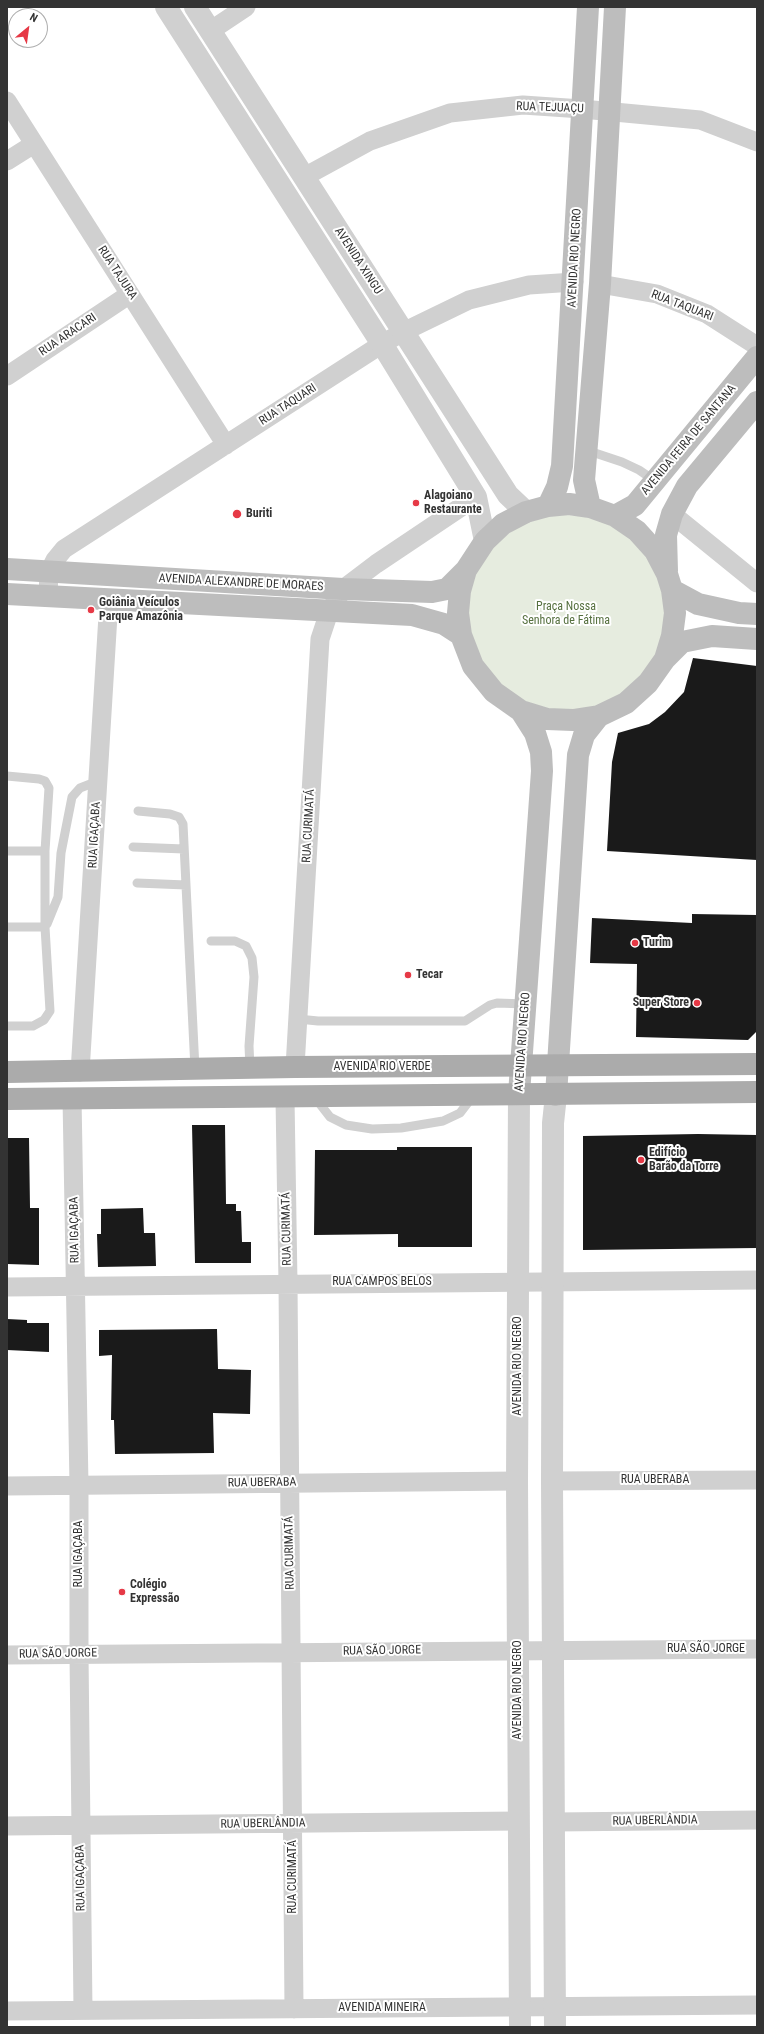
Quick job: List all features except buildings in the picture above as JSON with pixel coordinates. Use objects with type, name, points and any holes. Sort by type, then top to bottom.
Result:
[{"type":"main road","name":"AVENIDA RIO NEGRO","points":[[548,506],[557,487],[562,466],[574,282],[588,7]]},
{"type":"main road","points":[[590,507],[584,480],[600,284],[608,111],[615,7]]},
{"type":"main road","name":"AVENIDA FEIRA DE SANTANA","points":[[615,516],[635,505],[757,357]]},
{"type":"main road","points":[[665,659],[672,636],[675,613],[670,582],[666,535],[672,514],[687,486],[757,402]]},
{"type":"main road","points":[[757,614],[739,614],[698,604],[670,582],[655,551],[637,531],[615,516],[590,507],[569,504],[548,506],[526,512],[503,524],[484,541],[466,570],[459,598],[458,613],[460,635],[473,666],[494,692],[521,711],[547,718],[573,720],[599,716],[626,703],[648,683],[665,659],[682,642],[712,636],[757,639]]},
{"type":"main road","name":"AVENIDA ALEXANDRE DE MORAES","points":[[7,569],[343,589],[432,592],[447,589],[466,570]]},
{"type":"main road","name":"AVENIDA ALEXANDRE DE MORAES","points":[[7,594],[48,595],[329,612],[412,615],[444,624],[460,635]]},
{"type":"main road","name":"AVENIDA RIO NEGRO","points":[[519,1094],[542,771],[541,752],[535,733],[521,711]]},
{"type":"main road","points":[[556,1095],[578,755],[584,735],[599,716]]},
{"type":"main road","name":"AVENIDA RIO VERDE","points":[[7,1072],[80,1072],[295,1067],[521,1067],[757,1064]]},
{"type":"main road","points":[[7,1099],[285,1098],[757,1092]]},
{"type":"street","name":"AVENIDA XINGU","points":[[166,7],[382,344],[476,497],[484,541]]},
{"type":"street","name":"AVENIDA XINGU","points":[[195,7],[508,495],[526,512]]},
{"type":"street","points":[[210,31],[246,7]]},
{"type":"street","name":"RUA TAJURA","points":[[7,102],[226,445]]},
{"type":"street","name":"RUA TEJUAÇU","points":[[304,176],[370,141],[450,113],[522,105],[608,111],[700,120],[757,142]]},
{"type":"street","points":[[7,161],[34,144]]},
{"type":"street","name":"RUA TAQUARI","points":[[48,595],[49,572],[55,560],[64,549],[382,344],[403,332],[469,300],[529,285],[574,282]]},
{"type":"street","name":"RUA TAQUARI","points":[[600,284],[657,294],[707,314],[757,346]]},
{"type":"street","name":"RUA ARACARI","points":[[7,376],[130,294]]},
{"type":"street","points":[[343,589],[376,564],[476,497]]},
{"type":"street","points":[[672,514],[757,584]]},
{"type":"street","name":"RUA CURIMATÁ","points":[[295,1067],[320,639],[329,612],[343,589]]},
{"type":"street","name":"RUA IGAÇABA","points":[[80,1072],[109,599]]},
{"type":"street","name":"AVENIDA RIO NEGRO","points":[[519,1094],[517,1481],[520,2017]]},
{"type":"street","points":[[555,2017],[552,1281],[553,1123],[556,1095]]},
{"type":"street","name":"RUA IGAÇABA","points":[[72,1098],[79,1485],[79,1654],[83,2010]]},
{"type":"street","name":"RUA CURIMATÁ","points":[[285,1098],[292,1652],[294,2009]]},
{"type":"street","name":"RUA CAMPOS BELOS","points":[[7,1287],[288,1283],[757,1280]]},
{"type":"street","name":"RUA UBERABA","points":[[552,1481],[757,1480]]},
{"type":"street","name":"RUA UBERABA","points":[[7,1486],[517,1481]]},
{"type":"street","name":"RUA SÃO JORGE","points":[[7,1655],[757,1648]]},
{"type":"street","name":"RUA UBERLÂNDIA","points":[[554,1822],[757,1820]]},
{"type":"street","name":"RUA UBERLÂNDIA","points":[[7,1826],[519,1821]]},
{"type":"street","name":"AVENIDA MINEIRA","points":[[7,2011],[294,2009],[555,2017],[757,2005]]},
{"type":"lane","points":[[586,450],[622,462],[639,470],[655,481]]},
{"type":"lane","points":[[7,776],[33,777],[45,781],[49,788],[45,852],[45,928],[50,1011],[44,1020],[33,1026],[7,1026]]},
{"type":"lane","points":[[45,928],[58,897],[61,853],[72,797],[80,788],[98,780]]},
{"type":"lane","points":[[138,811],[170,814],[179,817],[183,824],[195,1070]]},
{"type":"lane","points":[[133,847],[184,849]]},
{"type":"lane","points":[[7,851],[45,852]]},
{"type":"lane","points":[[137,883],[186,885]]},
{"type":"lane","points":[[7,927],[45,928]]},
{"type":"lane","points":[[211,941],[235,941],[246,946],[252,958],[254,977],[249,1046],[250,1068]]},
{"type":"lane","points":[[298,1019],[318,1021],[465,1021],[490,1005],[497,1003],[526,1004]]},
{"type":"lane","points":[[315,1097],[330,1117],[346,1125],[372,1129],[401,1128],[443,1121],[460,1113],[473,1095]]},
{"type":"green space","name":"Praça Nossa Senhora de Fátima","points":[[556,515],[576,515],[595,519],[613,526],[629,537],[643,551],[654,567],[658,576],[665,604],[665,624],[661,643],[654,661],[643,677],[629,691],[613,702],[595,709],[576,713],[556,713],[537,709],[519,702],[503,691],[489,677],[478,661],[471,643],[467,624],[467,604],[471,585],[478,567],[489,551],[503,537],[519,526],[537,519]]},
{"type":"place","name":"Alagoiano Restaurante","points":[[416,503]]},
{"type":"place","name":"Buriti","points":[[237,514]]},
{"type":"place","name":"Goiânia Veículos Parque Amazônia","points":[[91,610]]},
{"type":"place","name":"Turim","points":[[635,943]]},
{"type":"place","name":"Tecar","points":[[408,975]]},
{"type":"place","name":"Super Store","points":[[697,1003]]},
{"type":"place","name":"Edifício Barão da Torre","points":[[641,1160]]},
{"type":"place","name":"Colégio Expressão","points":[[122,1592]]}]
